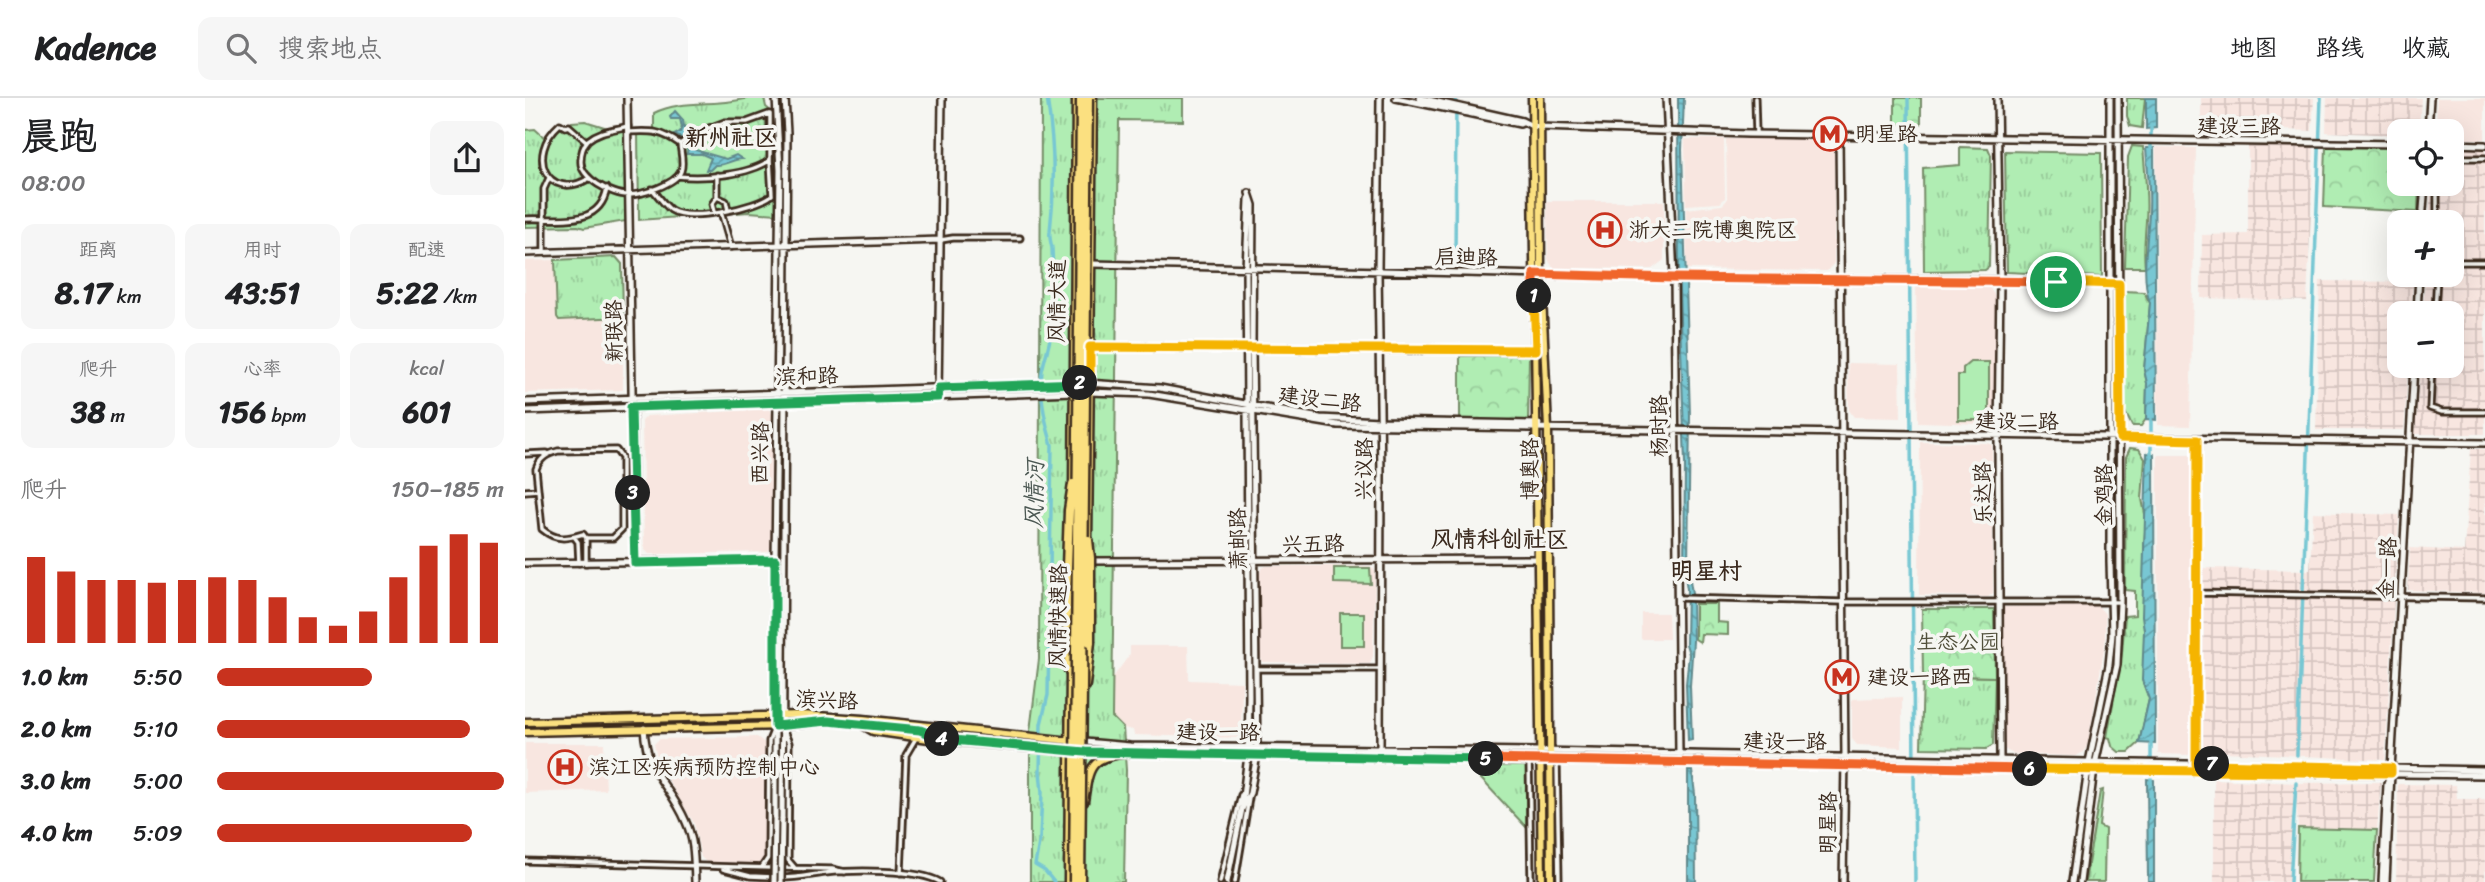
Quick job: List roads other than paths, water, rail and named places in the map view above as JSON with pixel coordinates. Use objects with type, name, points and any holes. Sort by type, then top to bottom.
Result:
[{"type":"highway","name":"风情快速路","points":[[1070,881],[1077,457],[1079,98]]},
{"type":"highway","name":"风情快速路","points":[[1083,880],[1084,508],[1090,98]]},
{"type":"highway","points":[[1069,670],[1066,595],[1069,510],[1077,457]]},
{"type":"highway","points":[[1084,508],[1090,558],[1090,642],[1085,685]]},
{"type":"main road","name":"新联路","points":[[627,98],[635,563]]},
{"type":"main road","name":"西兴路","points":[[776,98],[778,245],[774,715],[779,726],[781,882]]},
{"type":"main road","name":"西兴路","points":[[774,882],[779,726],[783,715],[787,133],[785,98]]},
{"type":"main road","points":[[938,397],[942,98]]},
{"type":"main road","name":"风情大道","points":[[1070,881],[1069,670],[1073,646],[1073,383],[1079,98]]},
{"type":"main road","name":"风情大道","points":[[1083,880],[1092,264],[1090,98]]},
{"type":"main road","name":"兴议路","points":[[1380,98],[1380,753]]},
{"type":"main road","name":"建设三路","points":[[1396,98],[1522,121],[1540,127],[1756,134],[2387,144]]},
{"type":"main road","name":"建设三路","points":[[1420,98],[1452,108]]},
{"type":"main road","name":"博奥路","points":[[1532,98],[1537,274],[1548,429],[1551,882]]},
{"type":"main road","name":"博奥路","points":[[1540,98],[1536,350],[1542,882]]},
{"type":"main road","name":"杨时路","points":[[1666,98],[1676,278],[1679,755]]},
{"type":"main road","name":"乐达路","points":[[1997,98],[2000,280],[1997,436],[2001,602],[2000,761]]},
{"type":"main road","name":"金鸡路","points":[[2093,762],[2112,635],[2110,98]]},
{"type":"main road","name":"金鸡路","points":[[2072,882],[2091,770],[2117,665],[2120,602],[2118,98]]},
{"type":"main road","points":[[2429,119],[2430,98]]},
{"type":"main road","name":"明星路","points":[[1839,135],[1845,758],[1843,882]]},
{"type":"main road","points":[[2464,144],[2485,145]]},
{"type":"main road","points":[[1242,808],[1250,793],[1257,755],[1252,669],[1249,192]]},
{"type":"main road","points":[[525,253],[941,240]]},
{"type":"main road","name":"启迪路","points":[[1092,264],[1676,278],[2000,280],[2119,284]]},
{"type":"main road","points":[[1090,347],[1536,350]]},
{"type":"main road","name":"金一路","points":[[2384,882],[2413,378]]},
{"type":"main road","name":"滨和路","points":[[525,402],[1090,383]]},
{"type":"main road","name":"建设二路","points":[[1090,383],[1160,388],[1250,409]]},
{"type":"main road","name":"滨和路","points":[[525,411],[1090,391]]},
{"type":"main road","name":"建设二路","points":[[1090,391],[1149,394],[1380,424],[1538,426]]},
{"type":"main road","points":[[1538,426],[1548,429]]},
{"type":"main road","name":"建设二路","points":[[1548,429],[2485,443]]},
{"type":"main road","points":[[525,562],[635,563],[783,559]]},
{"type":"main road","name":"兴五路","points":[[1088,561],[1538,559]]},
{"type":"main road","points":[[1227,882],[1242,808],[1248,755],[1252,669]]},
{"type":"main road","name":"滨兴路","points":[[525,722],[783,715],[863,719],[1085,742]]},
{"type":"main road","name":"滨兴路","points":[[525,732],[779,726],[828,721],[861,724],[873,731],[945,740],[1070,751]]},
{"type":"main road","points":[[861,724],[920,730],[945,740]]},
{"type":"main road","points":[[644,729],[647,755],[652,768],[685,820],[694,845],[695,882]]},
{"type":"main road","name":"建设一路","points":[[1085,742],[1130,746],[1257,748],[1529,759],[1540,755]]},
{"type":"main road","name":"建设一路","points":[[1070,751],[1248,755],[1540,755],[1845,765],[2000,761],[2093,762],[2485,773]]},
{"type":"main road","points":[[1084,802],[1088,775],[1095,762],[1102,757],[1129,753]]},
{"type":"main road","name":"建设一路","points":[[1552,757],[1679,755],[1845,758],[1908,763]]},
{"type":"main road","name":"建设一路","points":[[1921,763],[2091,770],[2391,770]]},
{"type":"main road","name":"金鸡路","points":[[2080,882],[2091,770]]},
{"type":"street","points":[[1755,98],[1756,134]]},
{"type":"street","points":[[681,143],[689,136],[725,122],[747,122],[778,113]]},
{"type":"street","points":[[652,189],[671,210],[685,214],[728,211],[765,201],[772,195],[770,114]]},
{"type":"street","points":[[586,142],[569,126],[560,124],[552,130],[542,146],[541,160],[544,173],[564,185],[579,184],[588,179]]},
{"type":"street","points":[[603,131],[652,131],[664,133],[681,143],[682,165],[678,176],[667,184],[629,195],[588,179],[580,167],[586,142],[603,131]]},
{"type":"street","points":[[2464,158],[2485,158]]},
{"type":"street","points":[[678,176],[693,178],[717,175],[762,166],[770,160]]},
{"type":"street","points":[[714,212],[712,204],[717,197],[717,175]]},
{"type":"street","points":[[544,252],[544,189],[549,178]]},
{"type":"street","points":[[525,219],[578,219],[598,209],[607,188]]},
{"type":"street","points":[[717,197],[726,201],[728,211]]},
{"type":"street","points":[[721,212],[732,248]]},
{"type":"street","points":[[941,240],[1020,239]]},
{"type":"street","points":[[2464,262],[2485,262]]},
{"type":"street","points":[[2431,378],[2430,408],[2442,412],[2485,412]]},
{"type":"street","points":[[2196,764],[2197,440]]},
{"type":"street","points":[[525,454],[616,450],[622,458],[622,529],[613,538],[586,538],[583,534],[575,538],[551,537],[542,529],[536,469],[539,461],[549,453]]},
{"type":"street","points":[[622,477],[633,477]]},
{"type":"street","points":[[525,491],[537,490]]},
{"type":"street","points":[[575,538],[582,563]]},
{"type":"street","points":[[582,563],[586,538]]},
{"type":"street","points":[[2196,593],[2485,598]]},
{"type":"street","points":[[1680,598],[1844,602],[2120,602]]},
{"type":"street","points":[[1252,669],[1380,669]]},
{"type":"street","name":"西兴路","points":[[762,868],[768,858],[769,741],[779,726],[789,743],[788,860],[795,868]]},
{"type":"street","points":[[901,873],[906,755],[918,736]]},
{"type":"street","points":[[1552,757],[1559,882]]},
{"type":"street","points":[[1529,759],[1531,882]]},
{"type":"street","points":[[1220,882],[1242,790]]},
{"type":"street","points":[[1235,882],[1250,793]]},
{"type":"street","points":[[525,861],[832,869],[845,872]]},
{"type":"street","points":[[717,867],[750,876],[794,878],[845,872],[922,874],[940,882]]},
{"type":"water","points":[[1678,98],[1684,98],[1682,150],[1690,416],[1688,567],[1692,593],[1693,641],[1690,686],[1692,740],[1688,741],[1686,684],[1689,654],[1686,644],[1687,589],[1684,570],[1685,464],[1679,290]]},
{"type":"water","points":[[2146,98],[2156,98],[2156,128],[2146,129]]},
{"type":"water","points":[[675,111],[683,120],[685,134],[695,150],[726,159],[736,155],[742,159],[715,165],[706,170],[711,158],[702,154],[687,154],[688,144],[674,135],[680,132],[682,127],[680,119],[670,117]]},
{"type":"water","points":[[2146,148],[2154,148],[2156,420],[2146,419],[2147,383],[2144,370],[2150,303],[2145,275],[2149,206]]},
{"type":"water","points":[[2147,453],[2154,454],[2155,744],[2139,743],[2149,699],[2142,680]]},
{"type":"water","points":[[1688,771],[1692,771],[1695,794],[1696,882],[1688,882]]},
{"type":"water","points":[[2147,779],[2154,780],[2154,882],[2148,882]]},
{"type":"waterway","name":"风情河","points":[[1047,98],[1053,165],[1050,236],[1053,305],[1051,335],[1042,371],[1041,389],[1052,445],[1048,695],[1041,724],[1042,793],[1040,837],[1035,865],[1045,871],[1054,882]]},
{"type":"waterway","points":[[1455,263],[1456,98]]},
{"type":"waterway","points":[[1908,98],[1915,882]]},
{"type":"waterway","points":[[2297,755],[2321,98]]},
{"type":"waterway","points":[[2151,125],[2151,152]]},
{"type":"waterway","points":[[2151,415],[2151,456]]},
{"type":"waterway","points":[[2151,741],[2151,782]]},
{"type":"waterway","points":[[2290,882],[2296,783]]},
{"type":"place","name":"明星路","points":[[1830,134]]},
{"type":"place","name":"浙大二院博奥院区","points":[[1605,230]]},
{"type":"place","name":"建设一路西","points":[[1842,677]]},
{"type":"place","name":"滨江区疾病预防控制中心","points":[[565,767]]},
{"type":"district","name":"新州社区","points":[[731,137]]},
{"type":"district","name":"风情科创社区","points":[[1500,539]]},
{"type":"district","name":"明星村","points":[[1706,571]]},
{"type":"park label","name":"生态公园","points":[[1958,642]]}]
